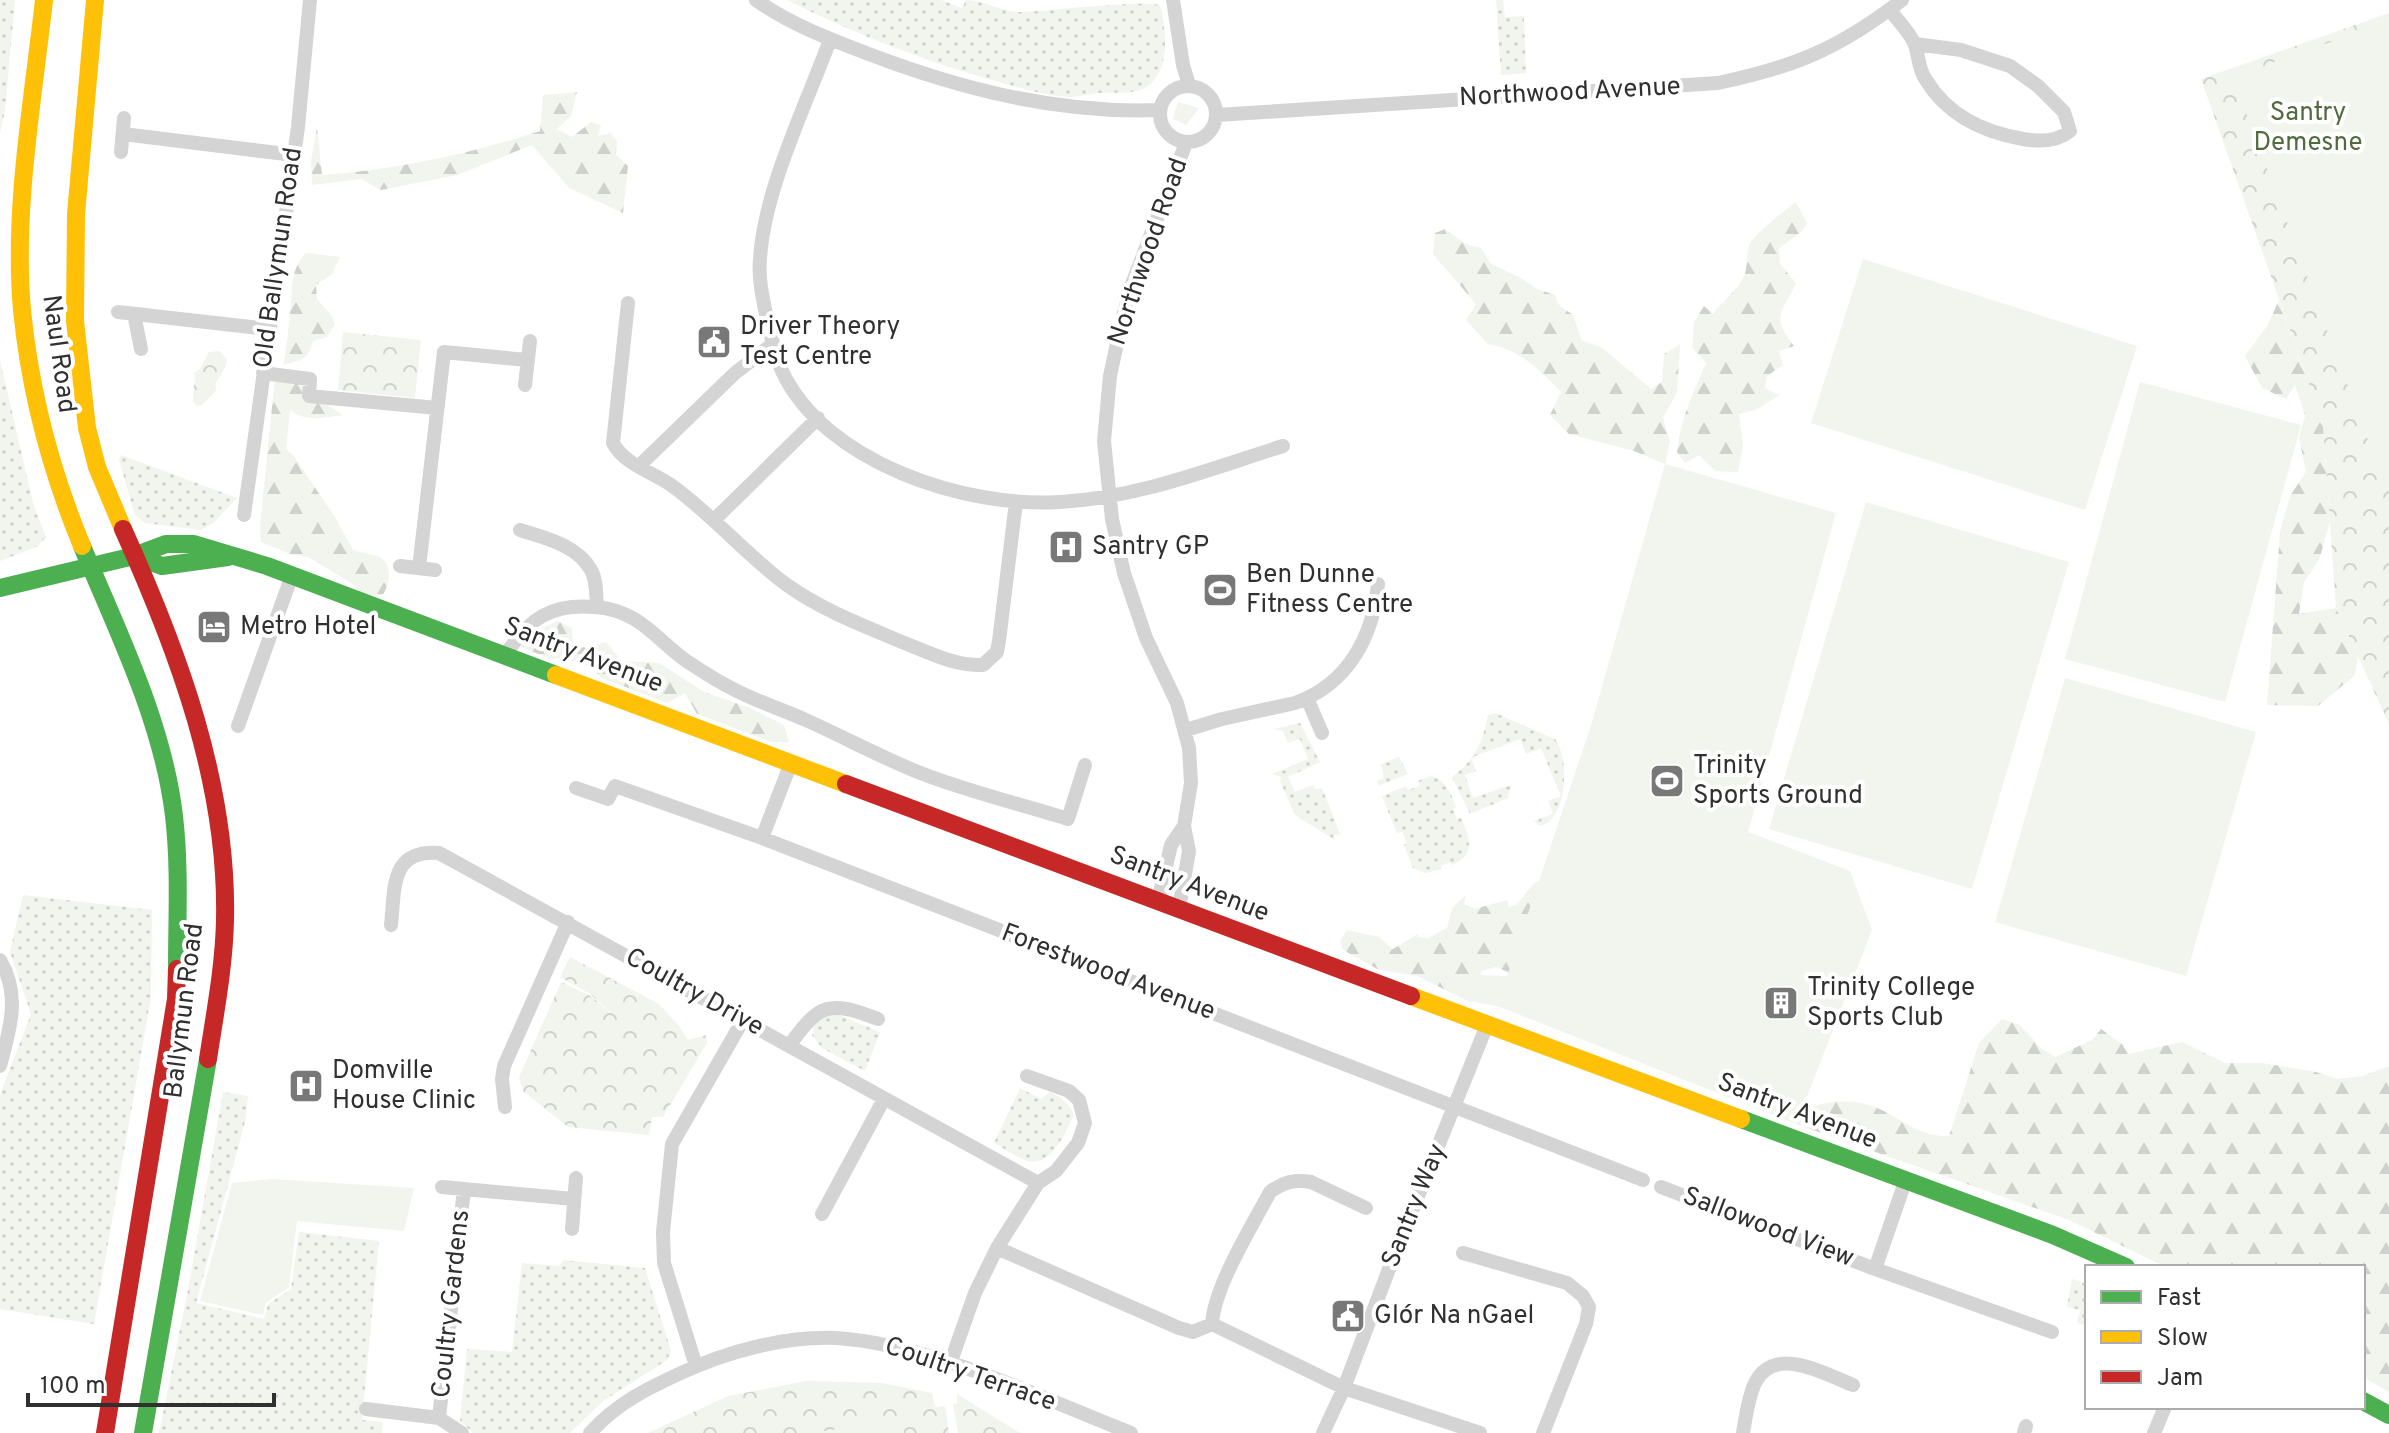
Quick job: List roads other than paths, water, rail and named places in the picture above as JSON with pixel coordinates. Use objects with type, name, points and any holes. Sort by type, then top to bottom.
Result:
[{"type":"main road","name":"Naul Road","points":[[44,0],[23,203],[22,309],[36,405],[63,501],[89,566]]},
{"type":"main road","name":"Naul Road","points":[[95,0],[77,189],[74,265],[76,343],[94,452],[134,556]]},
{"type":"main road","name":"Santry Avenue","points":[[0,588],[134,556],[162,566],[233,556],[506,654],[1905,1182],[2053,1235],[2121,1265]]},
{"type":"main road","name":"Ballymun Road","points":[[134,556],[170,644],[196,721],[223,875],[224,942],[217,1004],[143,1433]]},
{"type":"main road","name":"Ballymun Road","points":[[89,566],[148,707],[174,816],[178,883],[176,999],[105,1433]]},
{"type":"main road","points":[[2365,1402],[2389,1415]]},
{"type":"street","name":"Old Ballymun Road","points":[[244,515],[294,155],[310,0]]},
{"type":"street","points":[[756,0],[780,16],[830,40],[906,68],[1001,96],[1080,108],[1159,110]]},
{"type":"street","points":[[1173,0],[1189,85]]},
{"type":"street","name":"Northwood Avenue","points":[[1217,115],[1718,83],[1770,72],[1818,54],[1857,33],[1902,0]]},
{"type":"street","points":[[1890,10],[1915,44],[1916,57],[1925,80],[1948,107],[1970,124],[1997,134],[2031,140],[2060,139],[2070,131],[2064,112],[2038,86],[2010,66],[1961,50],[1915,44]]},
{"type":"street","points":[[830,40],[771,194],[762,231],[759,262],[763,299],[783,372],[798,396],[840,439],[880,464],[920,481],[1016,502],[1060,502],[1133,492],[1283,446]]},
{"type":"street","points":[[1189,85],[1202,89],[1212,98],[1217,115],[1206,136],[1186,143],[1165,132],[1159,110],[1169,92],[1189,85]]},
{"type":"street","points":[[121,152],[124,118]]},
{"type":"street","points":[[123,134],[294,155]]},
{"type":"street","name":"Northwood Road","points":[[1179,909],[1189,851],[1184,826],[1191,773],[1186,730],[1132,601],[1114,536],[1104,441],[1116,344],[1132,284],[1186,143]]},
{"type":"street","points":[[628,303],[613,443],[618,453],[671,485],[785,583],[815,603],[855,623],[940,657],[983,665],[997,652],[1016,502]]},
{"type":"street","points":[[118,312],[268,329]]},
{"type":"street","points":[[134,314],[141,349]]},
{"type":"street","points":[[525,385],[530,341]]},
{"type":"street","points":[[639,466],[735,373],[773,344]]},
{"type":"street","points":[[419,568],[444,352],[527,360]]},
{"type":"street","points":[[263,373],[310,379],[309,396],[437,408]]},
{"type":"street","points":[[714,520],[818,418]]},
{"type":"street","points":[[520,530],[569,548],[581,558],[592,571],[597,607]]},
{"type":"street","points":[[400,566],[435,570]]},
{"type":"street","points":[[238,726],[292,575]]},
{"type":"street","points":[[1186,730],[1307,698],[1333,682],[1359,650],[1371,626],[1378,584]]},
{"type":"street","points":[[506,654],[524,628],[540,616],[567,608],[597,607],[623,613],[650,628],[686,661],[737,691],[922,774],[1068,819],[1085,765]]},
{"type":"street","points":[[1307,698],[1322,733]]},
{"type":"street","points":[[762,838],[791,763]]},
{"type":"street","name":"Forestwood Avenue","points":[[576,788],[608,799],[615,786],[762,838],[1643,1180]]},
{"type":"street","name":"Northwood Road","points":[[1158,901],[1171,845],[1184,826]]},
{"type":"street","name":"Coultry Drive","points":[[391,925],[396,877],[406,860],[421,851],[439,853],[1038,1183]]},
{"type":"street","points":[[505,1107],[504,1066],[568,922]]},
{"type":"street","points":[[0,960],[8,973],[13,992],[10,1030],[0,1066]]},
{"type":"street","points":[[789,1046],[807,1022],[821,1010],[851,1009],[878,1019]]},
{"type":"street","points":[[696,1366],[664,1263],[663,1232],[671,1147],[743,1020]]},
{"type":"street","name":"Santry Way","points":[[1323,1433],[1344,1388],[1487,1025]]},
{"type":"street","points":[[950,1364],[975,1293],[997,1248],[1038,1183],[1056,1171],[1078,1143],[1085,1123],[1079,1100],[1069,1091],[1027,1076]]},
{"type":"street","points":[[822,1214],[884,1099]]},
{"type":"street","points":[[572,1229],[576,1178]]},
{"type":"street","points":[[1212,1324],[1215,1303],[1223,1285],[1270,1192],[1280,1184],[1302,1180],[1366,1208]]},
{"type":"street","name":"Sallowood View","points":[[1875,1269],[1905,1182]]},
{"type":"street","name":"Coultry Gardens","points":[[442,1187],[574,1199]]},
{"type":"street","name":"Sallowood View","points":[[1661,1187],[1875,1269],[2052,1332]]},
{"type":"street","name":"Coultry Gardens","points":[[439,1418],[464,1189]]},
{"type":"street","points":[[997,1248],[1179,1328],[1193,1332],[1212,1324],[1344,1388],[1480,1433]]},
{"type":"street","points":[[1463,1253],[1567,1283],[1583,1296],[1589,1307],[1586,1324],[1543,1433]]},
{"type":"street","name":"Coultry Terrace","points":[[590,1433],[608,1413],[640,1392],[696,1366],[789,1341],[832,1338],[871,1342],[950,1364],[1131,1433]]},
{"type":"street","points":[[1743,1433],[1750,1396],[1757,1379],[1778,1364],[1796,1363],[1853,1385]]},
{"type":"street","name":"Coultry Gardens","points":[[366,1409],[439,1418],[462,1433]]},
{"type":"street","points":[[2154,1433],[2164,1409]]},
{"type":"place","name":"Driver Theory Test Centre","points":[[714,342]]},
{"type":"place","name":"Santry GP","points":[[1066,547]]},
{"type":"place","name":"Ben Dunne Fitness Centre","points":[[1220,590]]},
{"type":"place","name":"Metro Hotel","points":[[214,627]]},
{"type":"place","name":"Trinity Sports Ground","points":[[1667,781]]},
{"type":"place","name":"Trinity College Sports Club","points":[[1781,1003]]},
{"type":"place","name":"Domville House Clinic","points":[[306,1086]]},
{"type":"place","name":"Glór Na nGael","points":[[1348,1316]]},
{"type":"park label","name":"Santry Demesne","points":[[2308,128]]}]
